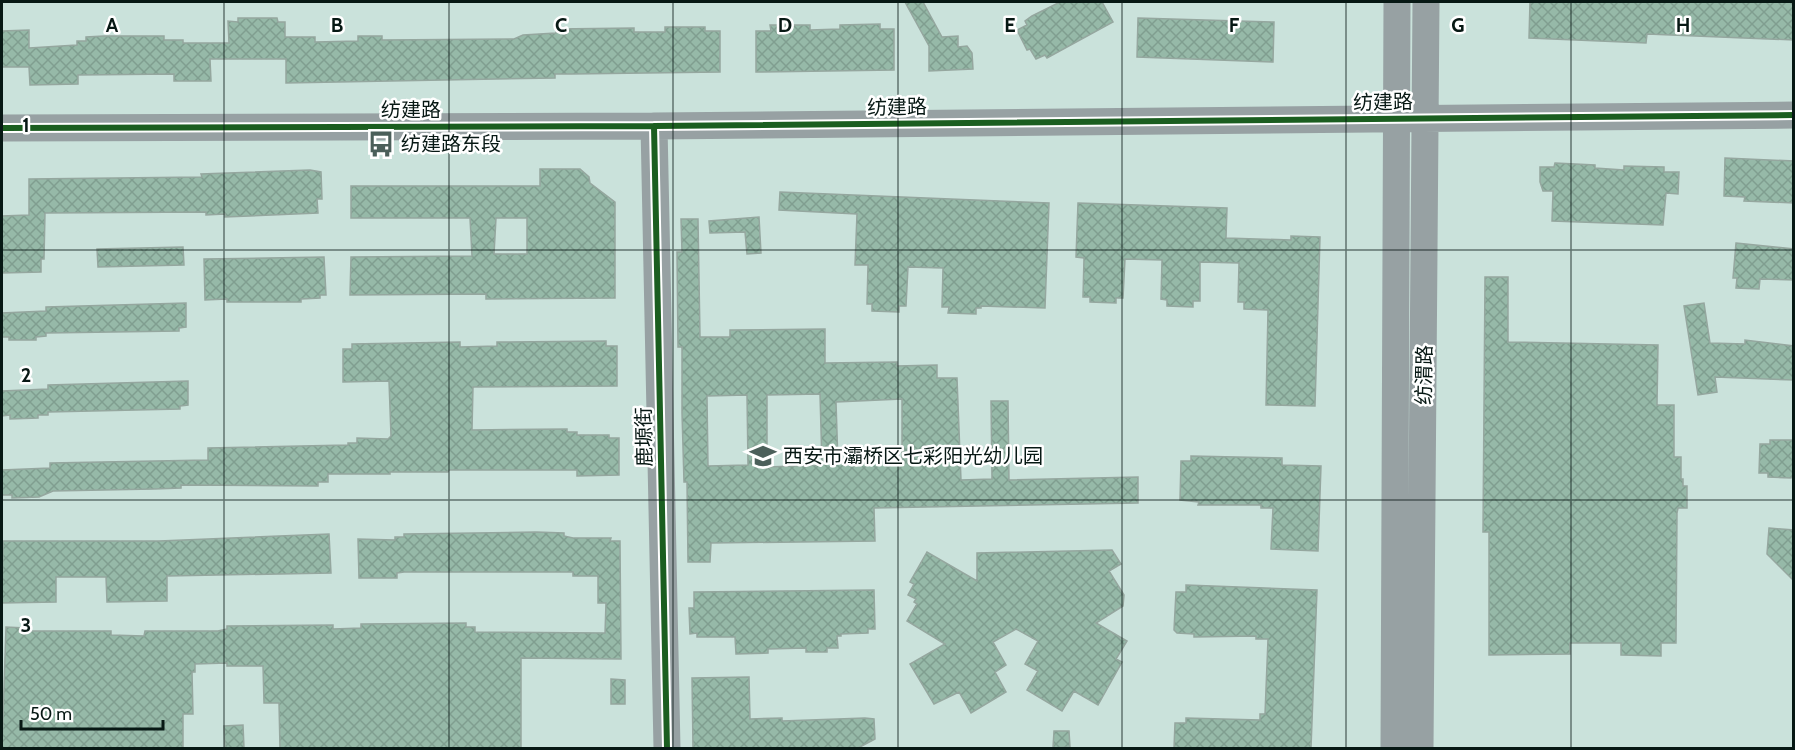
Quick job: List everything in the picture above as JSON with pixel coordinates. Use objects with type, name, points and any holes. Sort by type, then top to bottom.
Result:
[{"type":"street","name":"纺渭路","points":[[1394,748],[1397,2]]},
{"type":"street","name":"纺渭路","points":[[1420,748],[1426,2]]},
{"type":"street","name":"纺建路","points":[[2,128],[654,126],[1794,115]]},
{"type":"street","name":"鹿塬街","points":[[654,126],[668,748]]},
{"type":"building","points":[[905,2],[923,2],[942,37],[958,36],[958,47],[967,46],[972,53],[973,69],[929,71],[929,46]]},
{"type":"building","points":[[1060,2],[1102,2],[1113,22],[1047,58],[1045,55],[1036,59],[1030,49],[1027,50],[1017,30],[1027,25],[1025,21],[1032,16]]},
{"type":"building","points":[[1530,2],[1794,2],[1794,40],[1647,34],[1646,43],[1529,38]]},
{"type":"building","points":[[238,18],[277,18],[278,22],[285,22],[285,37],[315,37],[315,42],[358,41],[358,36],[382,36],[382,40],[514,39],[523,35],[556,33],[556,29],[634,28],[634,32],[665,32],[665,27],[705,27],[705,31],[720,31],[720,72],[555,74],[555,78],[286,83],[286,59],[210,59],[211,81],[174,81],[174,74],[78,75],[78,84],[30,85],[29,67],[2,67],[2,31],[29,30],[29,48],[77,45],[77,41],[86,41],[86,37],[104,36],[164,36],[164,40],[183,40],[183,43],[229,43],[228,21],[238,22]]},
{"type":"building","points":[[1138,18],[1274,22],[1273,62],[1137,57]]},
{"type":"building","points":[[880,24],[880,29],[894,29],[894,70],[756,72],[756,31],[771,31],[770,25],[810,25],[810,30],[840,29],[840,25]]},
{"type":"building","points":[[1725,158],[1794,161],[1794,203],[1744,201],[1745,197],[1724,196]]},
{"type":"building","points":[[1555,163],[1595,165],[1595,168],[1624,170],[1624,166],[1664,167],[1664,172],[1679,172],[1678,194],[1666,193],[1663,225],[1552,221],[1553,191],[1543,191],[1540,182],[1540,167],[1554,167]]},
{"type":"building","points":[[540,169],[580,169],[589,177],[590,183],[615,202],[615,298],[486,299],[486,294],[350,295],[351,257],[472,256],[470,218],[351,218],[351,186],[540,186]],"holes":[[[496,218],[527,218],[527,254],[494,254]]]},
{"type":"building","points":[[310,170],[321,172],[322,199],[317,199],[318,213],[225,217],[225,214],[206,215],[206,212],[45,213],[44,259],[41,259],[41,272],[2,273],[2,216],[29,215],[29,179],[202,177],[201,174]]},
{"type":"building","points":[[780,192],[1049,203],[1045,308],[981,306],[981,308],[976,308],[976,314],[948,313],[949,307],[942,307],[943,268],[908,267],[906,306],[899,306],[899,312],[872,311],[872,304],[867,304],[868,265],[855,265],[857,214],[779,210]]},
{"type":"building","points":[[1078,203],[1227,208],[1226,238],[1291,240],[1291,236],[1320,237],[1315,406],[1266,405],[1268,310],[1244,309],[1244,302],[1238,302],[1239,263],[1200,262],[1200,301],[1193,301],[1193,307],[1167,306],[1167,300],[1161,299],[1162,260],[1125,259],[1123,298],[1116,298],[1116,303],[1090,302],[1090,297],[1083,297],[1084,258],[1076,257]]},
{"type":"building","points":[[759,217],[761,253],[747,254],[745,232],[710,233],[709,221]]},
{"type":"building","points":[[681,219],[698,219],[700,337],[730,337],[730,330],[825,329],[825,363],[897,362],[897,366],[937,365],[937,378],[957,378],[961,480],[992,479],[991,401],[1008,401],[1009,480],[1138,477],[1138,503],[874,508],[875,541],[711,543],[710,562],[688,562],[687,482],[684,482],[682,413],[682,347],[678,347],[677,252],[682,252]],"holes":[[[820,394],[822,465],[767,467],[767,395]],[[747,395],[748,465],[708,466],[707,396]],[[902,399],[902,462],[838,463],[836,402]]]},
{"type":"building","points":[[1736,243],[1794,249],[1794,280],[1760,279],[1759,289],[1736,288],[1737,278],[1733,278]]},
{"type":"building","points":[[183,247],[184,265],[98,267],[97,249]]},
{"type":"building","points":[[324,257],[326,295],[320,295],[320,298],[301,299],[301,302],[205,300],[204,259]]},
{"type":"building","points":[[1485,277],[1508,277],[1508,342],[1658,345],[1657,405],[1674,405],[1674,457],[1681,457],[1681,479],[1683,479],[1683,486],[1687,486],[1687,508],[1678,508],[1677,513],[1676,643],[1661,643],[1661,656],[1621,655],[1621,643],[1570,643],[1570,654],[1489,655],[1489,532],[1483,532]]},
{"type":"building","points":[[186,303],[186,327],[179,328],[179,331],[46,333],[46,336],[36,337],[36,340],[9,340],[9,337],[2,337],[2,313],[46,311],[46,307]]},
{"type":"building","points":[[1704,303],[1710,343],[1745,344],[1745,340],[1794,346],[1794,380],[1715,377],[1717,392],[1698,395],[1684,306]]},
{"type":"building","points":[[606,341],[606,346],[617,346],[617,386],[473,387],[472,430],[567,429],[567,432],[577,432],[577,435],[609,435],[609,438],[619,438],[619,475],[577,476],[577,470],[449,470],[448,472],[390,472],[390,474],[328,474],[328,482],[318,482],[318,486],[181,485],[181,488],[53,491],[39,497],[12,498],[12,495],[2,495],[2,470],[50,468],[50,463],[208,460],[208,448],[348,445],[348,443],[357,443],[357,438],[388,439],[391,436],[389,381],[343,382],[343,349],[352,349],[352,344],[460,342],[460,347],[497,346],[497,342]]},
{"type":"building","points":[[188,381],[188,405],[180,406],[180,409],[48,412],[48,415],[38,415],[38,418],[10,419],[10,415],[2,416],[2,391],[48,389],[48,385]]},
{"type":"building","points":[[1770,440],[1793,440],[1794,475],[1791,478],[1768,477],[1768,473],[1759,473],[1760,444],[1770,444]]},
{"type":"building","points":[[1191,456],[1282,458],[1282,465],[1321,466],[1318,551],[1271,549],[1273,508],[1261,508],[1261,505],[1198,505],[1199,502],[1180,500],[1181,461],[1191,461]]},
{"type":"building","points":[[1769,528],[1794,530],[1794,581],[1767,554]]},
{"type":"building","points":[[564,533],[564,536],[573,538],[611,538],[610,541],[620,541],[621,659],[521,658],[521,748],[280,748],[279,703],[264,703],[263,666],[227,666],[227,663],[195,664],[195,672],[192,672],[193,714],[183,714],[183,748],[2,748],[6,627],[26,628],[27,631],[111,631],[111,635],[144,636],[145,631],[218,631],[227,629],[227,626],[333,625],[333,629],[361,628],[361,624],[466,623],[466,627],[475,627],[475,632],[605,633],[606,603],[598,603],[598,576],[573,576],[573,572],[404,572],[397,573],[397,578],[359,578],[358,539],[395,540],[395,537],[404,537],[404,534]]},
{"type":"building","points":[[329,534],[331,573],[167,576],[167,601],[107,602],[106,577],[56,577],[56,602],[2,603],[3,541],[159,541]]},
{"type":"building","points":[[1112,550],[1121,564],[1109,571],[1124,595],[1123,606],[1096,623],[1127,641],[1116,659],[1122,662],[1098,705],[1074,691],[1062,711],[1027,690],[1038,671],[1025,664],[1038,641],[1016,629],[993,642],[1006,665],[995,672],[1006,692],[971,713],[959,692],[934,704],[910,664],[945,644],[907,621],[917,604],[914,602],[916,599],[908,595],[914,584],[910,582],[927,552],[977,581],[977,553]]},
{"type":"building","points":[[1186,585],[1317,590],[1311,748],[1174,748],[1175,723],[1186,723],[1186,718],[1260,720],[1260,714],[1265,714],[1268,639],[1256,639],[1256,636],[1194,637],[1194,634],[1177,633],[1174,630],[1176,592],[1186,592]]},
{"type":"building","points":[[874,590],[875,629],[868,629],[868,633],[841,634],[837,636],[838,648],[827,648],[827,652],[806,652],[806,648],[768,649],[768,653],[736,654],[735,637],[697,637],[697,633],[690,634],[689,608],[694,608],[694,592]]},
{"type":"building","points":[[749,677],[750,719],[782,718],[782,721],[874,719],[875,739],[858,748],[693,748],[692,678]]},
{"type":"building","points":[[611,679],[625,680],[625,704],[611,704]]},
{"type":"building","points":[[243,725],[244,748],[225,748],[224,726]]},
{"type":"building","points":[[1054,731],[1069,731],[1070,747],[1053,748]]},
{"type":"cycle path","points":[[2,128],[654,126],[1794,115]]},
{"type":"cycle path","points":[[654,126],[667,748]]},
{"type":"place","name":"纺建路东段","points":[[381,144]]},
{"type":"place","name":"西安市灞桥区七彩阳光幼儿园","points":[[763,456]]}]
